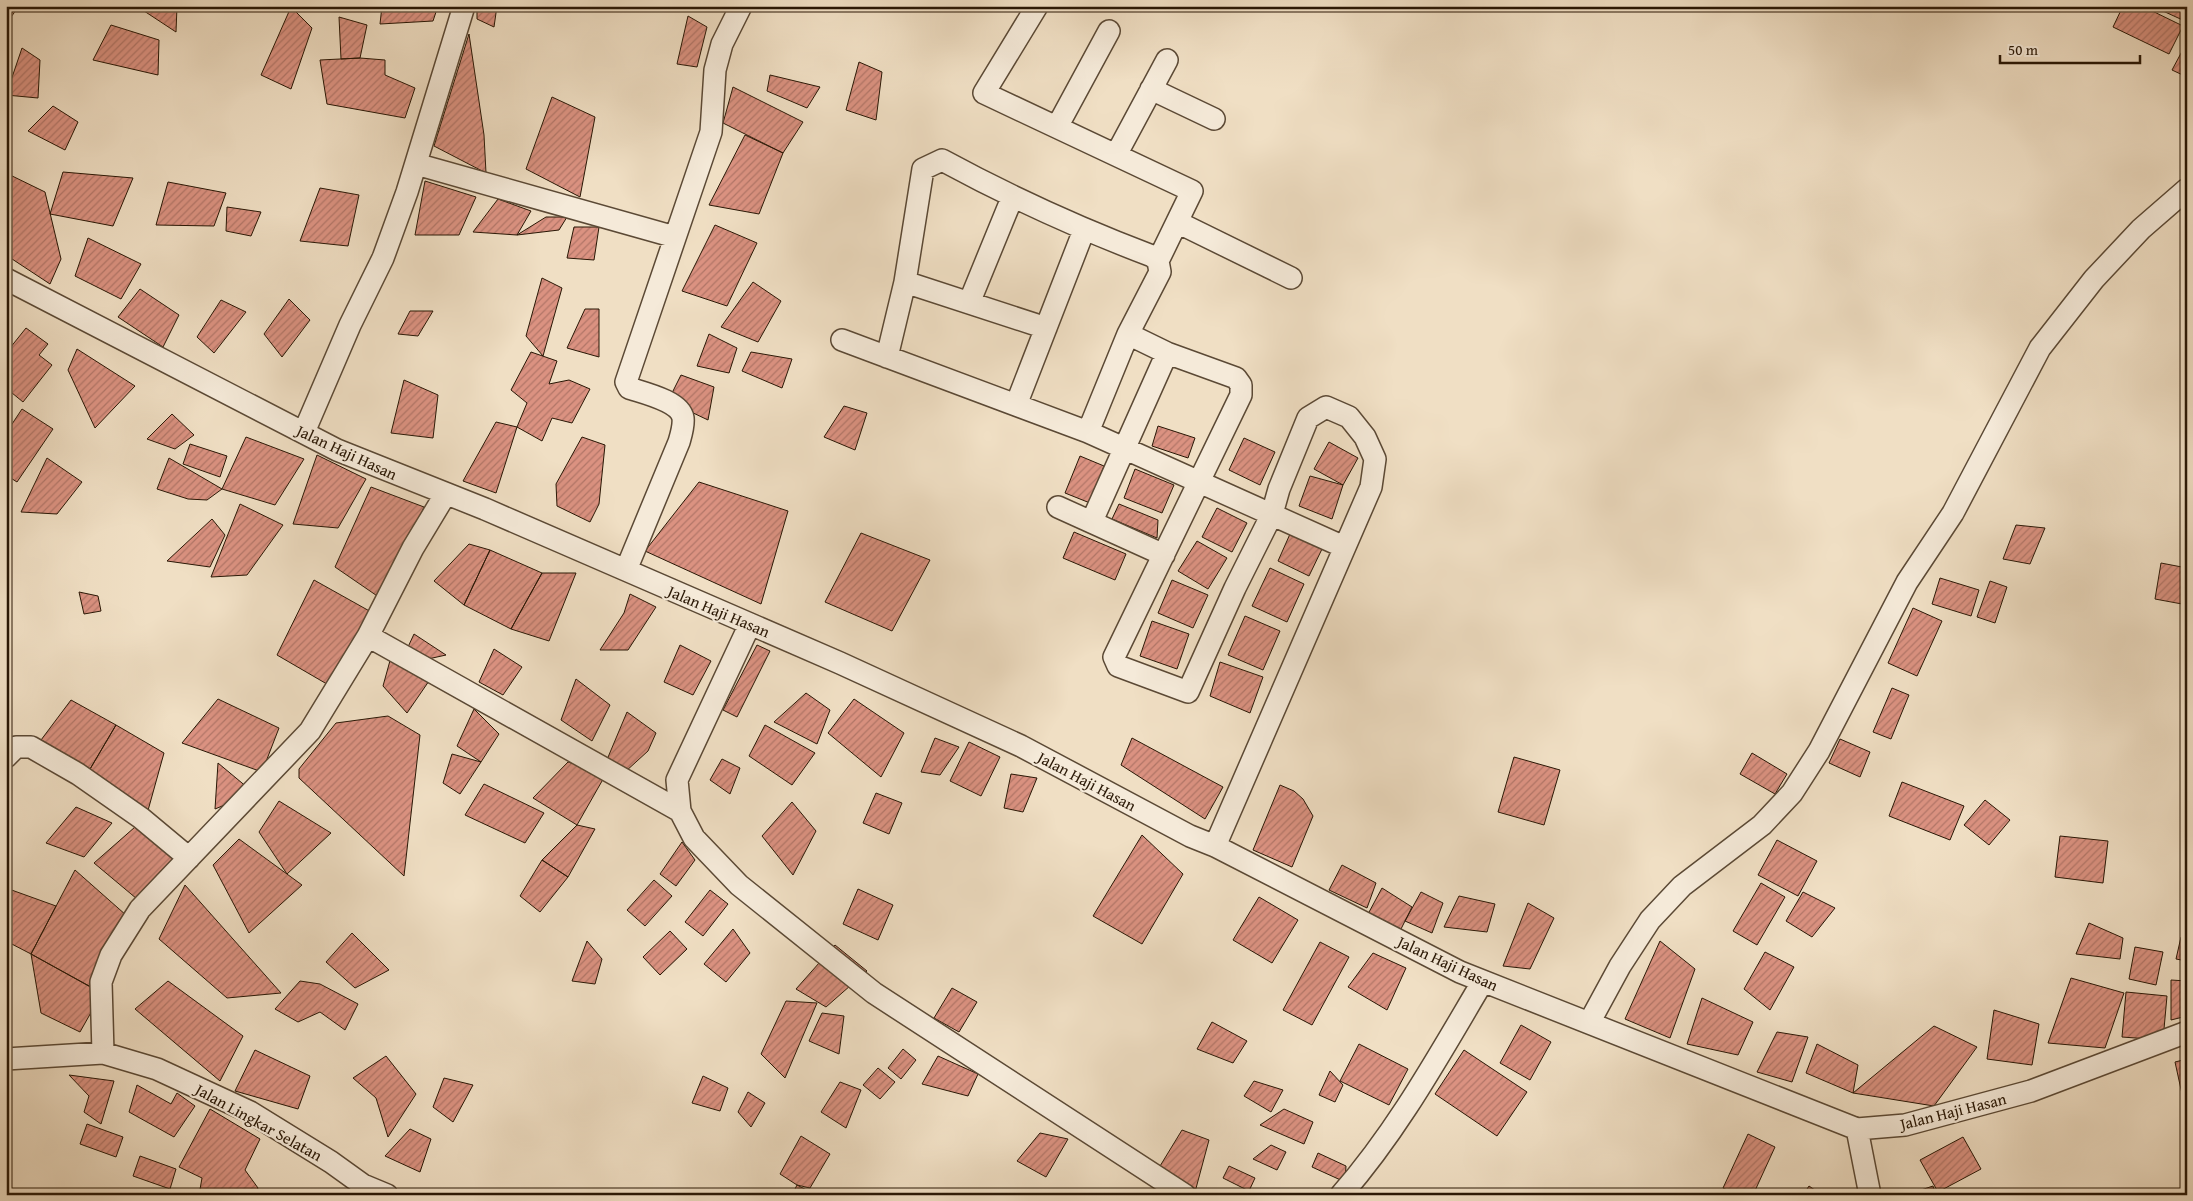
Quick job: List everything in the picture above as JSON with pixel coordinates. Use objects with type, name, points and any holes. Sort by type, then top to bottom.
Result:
[{"type":"street","points":[[304,432],[350,325],[383,258],[416,164],[464,6]]},
{"type":"street","points":[[626,570],[679,442],[683,423],[680,411],[668,401],[629,388],[626,382],[711,132],[715,70],[722,44],[741,6]]},
{"type":"street","points":[[1037,6],[984,92],[1192,191],[1158,261],[1160,272],[1128,334],[1088,432]]},
{"type":"street","points":[[1057,127],[1109,32]]},
{"type":"street","points":[[1116,155],[1166,60]]},
{"type":"street","points":[[1151,89],[1214,120]]},
{"type":"street","points":[[887,357],[905,282],[923,169],[942,160],[1012,198],[1084,230],[1152,256],[1158,261]]},
{"type":"street","points":[[416,164],[676,237]]},
{"type":"street","points":[[1589,1023],[1620,966],[1650,920],[1682,886],[1762,824],[1792,793],[1819,751],[1907,582],[1953,513],[2040,348],[2094,279],[2140,230],[2187,189]]},
{"type":"street","points":[[969,303],[1012,198]]},
{"type":"street","points":[[1177,222],[1291,278]]},
{"type":"street","points":[[1016,405],[1084,230]]},
{"type":"street","name":"Jalan Haji Hasan","points":[[6,279],[337,450],[445,495],[485,509],[626,570],[1021,746],[1190,836],[1215,846],[1483,981],[1857,1130],[1905,1126],[2031,1091],[2187,1032]]},
{"type":"street","points":[[905,282],[1046,328]]},
{"type":"street","points":[[1128,334],[1167,352],[1236,378],[1241,385],[1241,395],[1114,657],[1118,666],[1188,692],[1235,588],[1272,514],[1279,489],[1308,418],[1326,407],[1349,417],[1365,437],[1375,458],[1371,487],[1215,846]]},
{"type":"street","points":[[842,340],[1125,446],[1198,482],[1344,546]]},
{"type":"street","points":[[1092,521],[1167,352]]},
{"type":"street","points":[[103,1053],[101,982],[111,955],[140,910],[310,731],[368,636],[413,548],[445,495]]},
{"type":"street","points":[[1058,507],[1164,555]]},
{"type":"street","points":[[750,624],[677,780],[680,811],[694,838],[739,885],[874,993],[1185,1195]]},
{"type":"street","points":[[368,636],[680,811]]},
{"type":"street","points":[[6,757],[16,747],[31,747],[78,774],[141,818],[189,858]]},
{"type":"street","points":[[1341,1195],[1371,1160],[1406,1111],[1483,981]]},
{"type":"street","name":"Jalan Lingkar Selatan","points":[[6,1059],[103,1053],[157,1069],[224,1099],[323,1157],[362,1190],[387,1195]]},
{"type":"street","points":[[1857,1130],[1870,1195]]},
{"type":"building","points":[[6,6],[19,6],[6,24]]},
{"type":"building","points":[[138,6],[177,6],[176,32],[138,7]]},
{"type":"building","points":[[382,6],[438,6],[433,21],[380,24]]},
{"type":"building","points":[[477,6],[497,6],[494,27],[477,19]]},
{"type":"building","points":[[2123,6],[2142,6],[2183,26],[2169,54],[2113,27]]},
{"type":"building","points":[[2152,6],[2187,6],[2187,22]]},
{"type":"building","points":[[291,7],[312,28],[291,89],[261,75]]},
{"type":"building","points":[[688,16],[707,27],[697,67],[677,64]]},
{"type":"building","points":[[339,17],[367,25],[360,58],[341,59]]},
{"type":"building","points":[[111,25],[159,40],[158,75],[93,60]]},
{"type":"building","points":[[469,34],[484,135],[486,173],[434,146]]},
{"type":"building","points":[[2187,42],[2187,77],[2172,70]]},
{"type":"building","points":[[22,48],[40,60],[38,98],[6,95]]},
{"type":"building","points":[[360,58],[385,60],[385,75],[415,88],[405,118],[327,104],[320,60]]},
{"type":"building","points":[[859,62],[882,72],[876,120],[846,110]]},
{"type":"building","points":[[770,75],[820,87],[807,108],[767,91]]},
{"type":"building","points":[[733,87],[803,122],[783,153],[723,123]]},
{"type":"building","points":[[552,97],[595,117],[580,197],[526,169]]},
{"type":"building","points":[[53,106],[78,122],[65,150],[28,131]]},
{"type":"building","points":[[745,135],[783,153],[759,214],[709,205]]},
{"type":"building","points":[[63,172],[133,178],[113,226],[50,214]]},
{"type":"building","points":[[6,173],[45,192],[61,259],[50,284],[6,255]]},
{"type":"building","points":[[425,181],[476,197],[459,235],[415,235]]},
{"type":"building","points":[[168,182],[226,193],[214,226],[156,225]]},
{"type":"building","points":[[320,188],[359,195],[348,246],[300,241]]},
{"type":"building","points":[[498,199],[531,211],[517,235],[473,232]]},
{"type":"building","points":[[227,207],[261,212],[251,236],[226,231]]},
{"type":"building","points":[[546,217],[567,217],[559,230],[517,235]]},
{"type":"building","points":[[715,225],[757,243],[727,306],[682,291]]},
{"type":"building","points":[[574,227],[599,227],[594,260],[567,258]]},
{"type":"building","points":[[88,238],[141,264],[121,299],[75,276]]},
{"type":"building","points":[[542,278],[562,288],[543,356],[526,336]]},
{"type":"building","points":[[753,282],[781,301],[758,342],[721,327]]},
{"type":"building","points":[[140,289],[179,315],[163,347],[118,317]]},
{"type":"building","points":[[289,299],[310,320],[282,357],[264,334]]},
{"type":"building","points":[[221,300],[246,312],[214,353],[197,337]]},
{"type":"building","points":[[585,309],[599,309],[599,357],[567,348]]},
{"type":"building","points":[[410,311],[433,311],[418,336],[398,334]]},
{"type":"building","points":[[26,328],[48,344],[39,355],[52,365],[23,402],[6,388],[6,378],[12,370],[6,366],[6,353]]},
{"type":"building","points":[[709,334],[737,348],[729,373],[697,366]]},
{"type":"building","points":[[77,349],[135,386],[95,428],[68,370]]},
{"type":"building","points":[[531,352],[557,361],[549,384],[569,380],[590,389],[572,423],[552,418],[542,441],[517,427],[527,403],[511,390]]},
{"type":"building","points":[[751,352],[792,359],[782,388],[742,371]]},
{"type":"building","points":[[681,375],[714,387],[708,420],[668,401]]},
{"type":"building","points":[[404,380],[438,395],[433,438],[391,433]]},
{"type":"building","points":[[844,406],[867,413],[855,450],[824,437]]},
{"type":"building","points":[[22,409],[53,429],[17,482],[6,475],[6,433]]},
{"type":"building","points":[[172,414],[194,435],[175,449],[147,439]]},
{"type":"building","points":[[496,422],[517,427],[496,493],[463,481]]},
{"type":"building","points":[[1158,426],[1195,438],[1188,458],[1152,446]]},
{"type":"building","points":[[246,437],[304,459],[275,505],[222,489]]},
{"type":"building","points":[[582,437],[605,445],[599,504],[590,522],[557,506],[556,484]]},
{"type":"building","points":[[1244,438],[1275,452],[1260,485],[1229,470]]},
{"type":"building","points":[[1329,442],[1358,458],[1343,485],[1314,469]]},
{"type":"building","points":[[190,444],[227,456],[220,477],[183,464]]},
{"type":"building","points":[[317,455],[366,479],[338,528],[293,524]]},
{"type":"building","points":[[1080,456],[1104,466],[1090,503],[1065,493]]},
{"type":"building","points":[[47,458],[82,482],[57,514],[21,512]]},
{"type":"building","points":[[169,458],[222,489],[207,500],[188,499],[157,489]]},
{"type":"building","points":[[1135,469],[1174,485],[1162,513],[1124,498]]},
{"type":"building","points":[[1310,476],[1343,485],[1332,519],[1299,506]]},
{"type":"building","points":[[699,482],[788,511],[761,604],[645,551]]},
{"type":"building","points":[[371,487],[424,507],[386,602],[335,567]]},
{"type":"building","points":[[240,504],[283,525],[247,575],[211,577]]},
{"type":"building","points":[[1119,504],[1158,520],[1157,538],[1112,519]]},
{"type":"building","points":[[1217,508],[1247,523],[1232,552],[1202,537]]},
{"type":"building","points":[[212,519],[225,535],[210,567],[167,561]]},
{"type":"building","points":[[2016,525],[2045,528],[2030,564],[2003,559]]},
{"type":"building","points":[[1074,532],[1126,554],[1115,580],[1063,558]]},
{"type":"building","points":[[861,533],[930,560],[892,631],[825,602]]},
{"type":"building","points":[[1290,534],[1322,549],[1309,576],[1278,561]]},
{"type":"building","points":[[1197,541],[1227,558],[1208,589],[1178,571]]},
{"type":"building","points":[[469,544],[490,550],[464,605],[434,581]]},
{"type":"building","points":[[490,550],[542,573],[511,629],[464,605]]},
{"type":"building","points":[[2161,563],[2187,568],[2182,604],[2155,599]]},
{"type":"building","points":[[1270,568],[1304,584],[1287,622],[1252,606]]},
{"type":"building","points":[[542,573],[576,573],[549,641],[511,629]]},
{"type":"building","points":[[1940,578],[1979,590],[1971,616],[1932,604]]},
{"type":"building","points":[[314,580],[373,613],[332,687],[277,655]]},
{"type":"building","points":[[1172,580],[1208,595],[1193,628],[1158,613]]},
{"type":"building","points":[[1990,581],[2007,587],[1995,623],[1977,617]]},
{"type":"building","points":[[79,592],[98,596],[101,611],[84,614]]},
{"type":"building","points":[[630,594],[656,607],[628,650],[600,650],[624,613]]},
{"type":"building","points":[[1913,608],[1942,621],[1917,676],[1888,663]]},
{"type":"building","points":[[1245,616],[1280,631],[1263,670],[1228,655]]},
{"type":"building","points":[[1152,621],[1189,634],[1177,669],[1140,656]]},
{"type":"building","points":[[414,634],[446,655],[428,659],[408,647]]},
{"type":"building","points":[[680,645],[711,661],[693,695],[664,682]]},
{"type":"building","points":[[757,645],[770,651],[737,717],[723,710]]},
{"type":"building","points":[[494,649],[522,667],[503,695],[479,682]]},
{"type":"building","points":[[391,657],[429,681],[407,713],[383,686]]},
{"type":"building","points":[[1220,662],[1263,677],[1250,713],[1210,696]]},
{"type":"building","points":[[576,679],[610,705],[592,741],[561,720]]},
{"type":"building","points":[[1892,688],[1909,695],[1891,739],[1873,732]]},
{"type":"building","points":[[806,693],[830,710],[817,744],[774,722]]},
{"type":"building","points":[[218,699],[279,728],[262,772],[182,743]]},
{"type":"building","points":[[854,699],[904,733],[881,777],[828,733]]},
{"type":"building","points":[[71,700],[116,725],[83,781],[32,752]]},
{"type":"building","points":[[474,709],[499,734],[481,762],[457,746]]},
{"type":"building","points":[[627,712],[656,733],[648,751],[625,772],[606,762]]},
{"type":"building","points":[[388,716],[420,735],[404,876],[299,778],[299,769],[336,723]]},
{"type":"building","points":[[116,725],[164,753],[147,814],[83,781]]},
{"type":"building","points":[[765,725],[815,753],[792,785],[749,756]]},
{"type":"building","points":[[935,738],[959,747],[940,775],[921,772]]},
{"type":"building","points":[[1132,738],[1223,787],[1205,819],[1121,765]]},
{"type":"building","points":[[1840,739],[1870,752],[1860,777],[1829,763]]},
{"type":"building","points":[[969,742],[1000,757],[981,796],[950,781]]},
{"type":"building","points":[[1752,753],[1787,774],[1775,794],[1740,774]]},
{"type":"building","points":[[452,754],[481,762],[460,794],[443,783]]},
{"type":"building","points":[[1514,757],[1560,770],[1544,825],[1498,812]]},
{"type":"building","points":[[722,759],[740,768],[730,794],[710,780]]},
{"type":"building","points":[[568,762],[606,774],[577,825],[533,798]]},
{"type":"building","points":[[218,763],[254,793],[215,809]]},
{"type":"building","points":[[1011,774],[1037,778],[1023,812],[1004,808]]},
{"type":"building","points":[[1902,782],[1964,806],[1950,840],[1889,816]]},
{"type":"building","points":[[484,784],[544,813],[525,843],[465,815]]},
{"type":"building","points":[[1280,785],[1294,791],[1303,799],[1313,816],[1292,867],[1253,850]]},
{"type":"building","points":[[876,793],[902,803],[889,834],[863,823]]},
{"type":"building","points":[[1985,800],[2010,820],[1989,845],[1964,825]]},
{"type":"building","points":[[279,801],[331,833],[287,874],[259,832]]},
{"type":"building","points":[[792,802],[816,831],[793,875],[762,836]]},
{"type":"building","points":[[76,807],[112,823],[84,857],[46,843]]},
{"type":"building","points":[[577,825],[595,829],[568,877],[542,860]]},
{"type":"building","points":[[135,827],[184,858],[143,904],[94,863]]},
{"type":"building","points":[[1142,835],[1183,874],[1142,944],[1093,916]]},
{"type":"building","points":[[2060,836],[2108,841],[2103,883],[2055,877]]},
{"type":"building","points":[[239,839],[302,885],[249,933],[213,865]]},
{"type":"building","points":[[1777,840],[1817,861],[1798,896],[1758,875]]},
{"type":"building","points":[[682,842],[695,860],[676,886],[660,874]]},
{"type":"building","points":[[542,860],[568,877],[540,912],[520,896]]},
{"type":"building","points":[[1342,865],[1376,883],[1367,908],[1329,890]]},
{"type":"building","points":[[75,870],[135,923],[94,989],[31,954]]},
{"type":"building","points":[[654,880],[672,896],[645,926],[627,910]]},
{"type":"building","points":[[1761,883],[1785,897],[1757,945],[1733,931]]},
{"type":"building","points":[[185,885],[281,993],[227,998],[159,939]]},
{"type":"building","points":[[6,888],[56,906],[31,954],[6,941]]},
{"type":"building","points":[[1382,888],[1412,907],[1401,929],[1368,914]]},
{"type":"building","points":[[858,889],[893,905],[878,940],[843,924]]},
{"type":"building","points":[[710,890],[728,904],[703,936],[685,922]]},
{"type":"building","points":[[1421,892],[1443,903],[1432,933],[1405,921]]},
{"type":"building","points":[[1803,892],[1835,908],[1812,937],[1786,921]]},
{"type":"building","points":[[1459,896],[1495,904],[1487,932],[1444,927]]},
{"type":"building","points":[[1259,897],[1298,920],[1272,963],[1233,940]]},
{"type":"building","points":[[1528,903],[1554,918],[1530,969],[1503,966]]},
{"type":"building","points":[[2089,923],[2123,938],[2120,959],[2076,954]]},
{"type":"building","points":[[733,929],[750,953],[726,982],[704,964]]},
{"type":"building","points":[[670,931],[687,949],[660,975],[643,957]]},
{"type":"building","points":[[352,933],[389,970],[355,988],[326,962]]},
{"type":"building","points":[[2181,937],[2187,938],[2187,961],[2176,959]]},
{"type":"building","points":[[587,941],[602,959],[595,984],[572,981]]},
{"type":"building","points":[[1660,941],[1695,969],[1670,1038],[1625,1019]]},
{"type":"building","points":[[1320,942],[1349,957],[1312,1025],[1283,1010]]},
{"type":"building","points":[[835,945],[867,971],[826,1007],[796,989]]},
{"type":"building","points":[[2135,947],[2163,952],[2156,985],[2129,979]]},
{"type":"building","points":[[1765,952],[1794,967],[1770,1010],[1744,989]]},
{"type":"building","points":[[1373,953],[1406,968],[1387,1010],[1348,987]]},
{"type":"building","points":[[31,954],[102,993],[80,1032],[41,1013]]},
{"type":"building","points":[[2071,978],[2124,993],[2105,1048],[2048,1043]]},
{"type":"building","points":[[2171,980],[2187,981],[2187,1016],[2171,1020]]},
{"type":"building","points":[[168,981],[243,1036],[220,1081],[135,1009]]},
{"type":"building","points":[[300,981],[320,984],[358,1004],[345,1030],[320,1012],[298,1022],[275,1009]]},
{"type":"building","points":[[952,988],[977,1002],[959,1032],[934,1018]]},
{"type":"building","points":[[2126,992],[2167,996],[2163,1040],[2122,1037]]},
{"type":"building","points":[[1702,998],[1753,1022],[1738,1055],[1687,1044]]},
{"type":"building","points":[[786,1001],[817,1003],[785,1078],[761,1054]]},
{"type":"building","points":[[1994,1010],[2039,1024],[2032,1065],[1987,1059]]},
{"type":"building","points":[[822,1013],[844,1016],[839,1054],[809,1041]]},
{"type":"building","points":[[1212,1022],[1247,1041],[1233,1063],[1197,1049]]},
{"type":"building","points":[[1521,1025],[1551,1042],[1530,1080],[1500,1063]]},
{"type":"building","points":[[1934,1026],[1977,1047],[1934,1106],[1853,1093]]},
{"type":"building","points":[[1777,1032],[1808,1037],[1792,1082],[1757,1072]]},
{"type":"building","points":[[1359,1044],[1408,1069],[1389,1105],[1340,1081]]},
{"type":"building","points":[[1817,1044],[1858,1065],[1853,1093],[1806,1073]]},
{"type":"building","points":[[903,1049],[916,1060],[901,1079],[888,1068]]},
{"type":"building","points":[[255,1050],[310,1076],[298,1109],[235,1091]]},
{"type":"building","points":[[1464,1050],[1527,1092],[1497,1136],[1435,1094]]},
{"type":"building","points":[[386,1056],[416,1094],[388,1137],[376,1098],[353,1078]]},
{"type":"building","points":[[938,1056],[978,1074],[968,1096],[922,1084]]},
{"type":"building","points":[[2187,1059],[2187,1093],[2182,1094],[2175,1062]]},
{"type":"building","points":[[878,1068],[895,1082],[880,1099],[863,1085]]},
{"type":"building","points":[[1330,1071],[1343,1085],[1335,1102],[1319,1095]]},
{"type":"building","points":[[69,1075],[114,1081],[101,1124],[84,1112],[89,1096]]},
{"type":"building","points":[[703,1076],[728,1088],[720,1111],[692,1103]]},
{"type":"building","points":[[444,1078],[473,1085],[453,1122],[433,1107]]},
{"type":"building","points":[[1254,1081],[1283,1090],[1271,1112],[1244,1096]]},
{"type":"building","points":[[840,1082],[861,1090],[846,1128],[821,1112]]},
{"type":"building","points":[[137,1085],[171,1104],[177,1093],[195,1106],[174,1137],[129,1112]]},
{"type":"building","points":[[748,1092],[765,1103],[751,1127],[738,1112]]},
{"type":"building","points":[[210,1109],[260,1139],[245,1170],[258,1188],[255,1195],[199,1195],[202,1178],[179,1167]]},
{"type":"building","points":[[1284,1109],[1313,1122],[1304,1144],[1260,1125]]},
{"type":"building","points":[[87,1124],[123,1137],[116,1157],[80,1144]]},
{"type":"building","points":[[410,1129],[431,1139],[420,1172],[385,1156]]},
{"type":"building","points":[[1182,1130],[1209,1140],[1195,1192],[1157,1171]]},
{"type":"building","points":[[1040,1133],[1068,1139],[1046,1177],[1017,1161]]},
{"type":"building","points":[[1748,1134],[1775,1147],[1753,1195],[1737,1195],[1723,1188]]},
{"type":"building","points":[[801,1136],[830,1154],[810,1188],[797,1185],[780,1174]]},
{"type":"building","points":[[1963,1137],[1981,1169],[1938,1192],[1920,1160]]},
{"type":"building","points":[[1271,1145],[1286,1152],[1277,1170],[1253,1159]]},
{"type":"building","points":[[1318,1153],[1346,1166],[1345,1182],[1312,1167]]},
{"type":"building","points":[[140,1156],[176,1169],[170,1189],[133,1176]]},
{"type":"building","points":[[1229,1166],[1255,1178],[1249,1191],[1223,1178]]},
{"type":"building","points":[[797,1185],[816,1195],[792,1195]]},
{"type":"building","points":[[1809,1186],[1822,1195],[1803,1195]]},
{"type":"building","points":[[1933,1186],[1936,1195],[1906,1195]]}]
